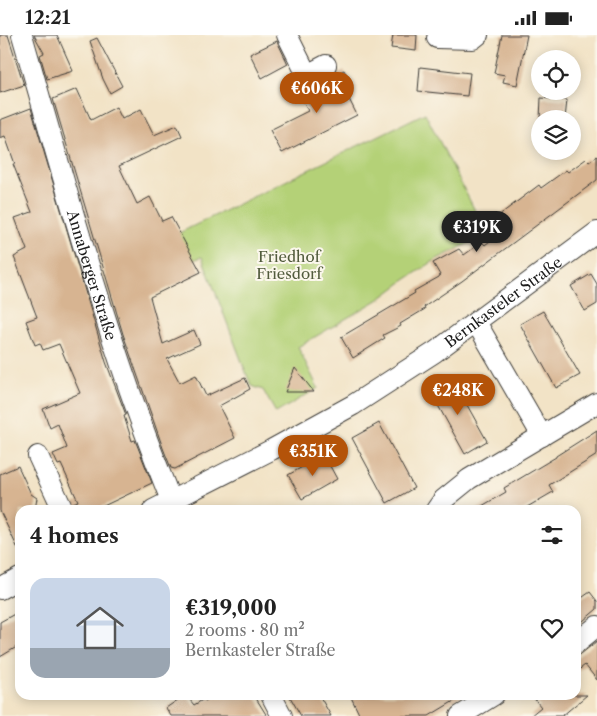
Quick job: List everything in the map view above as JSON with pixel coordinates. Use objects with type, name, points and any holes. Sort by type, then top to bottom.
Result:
[{"type":"street","name":"Annaberger Straße","points":[[22,35],[85,251],[134,405],[173,505]]},
{"type":"street","points":[[287,35],[307,75],[326,65]]},
{"type":"street","points":[[437,38],[473,39],[478,35]]},
{"type":"street","name":"Bernkasteler Straße","points":[[175,505],[353,405],[435,352],[597,231]]},
{"type":"street","points":[[476,322],[542,436]]},
{"type":"street","points":[[440,505],[443,500],[470,479],[597,403]]},
{"type":"street","points":[[38,456],[61,505]]},
{"type":"street","points":[[0,589],[15,581]]},
{"type":"street","points":[[581,639],[597,626]]},
{"type":"street","points":[[274,700],[282,716]]},
{"type":"street","points":[[460,716],[486,700]]},
{"type":"green space","name":"Friedhof Friesdorf","points":[[425,113],[487,234],[437,259],[381,298],[298,347],[318,388],[276,413],[263,390],[252,386],[248,378],[202,257],[193,260],[179,233]]},
{"type":"building","points":[[0,35],[8,35],[24,85],[0,93]]},
{"type":"building","points":[[34,35],[57,35],[73,71],[47,79],[40,55],[44,53]]},
{"type":"building","points":[[393,35],[417,35],[416,51],[391,48]]},
{"type":"building","points":[[502,35],[527,35],[517,85],[503,82],[505,75],[494,73]]},
{"type":"building","points":[[97,38],[122,86],[110,93],[103,79],[90,41]]},
{"type":"building","points":[[277,41],[288,64],[262,78],[250,54]]},
{"type":"building","points":[[420,67],[470,73],[467,96],[418,91]]},
{"type":"building","points":[[344,70],[350,81],[342,85],[357,115],[282,153],[270,130],[308,111],[301,96],[325,84],[323,81]]},
{"type":"building","points":[[77,89],[91,120],[116,107],[122,119],[141,109],[154,135],[177,125],[182,136],[119,166],[137,204],[150,197],[162,221],[171,217],[201,272],[150,297],[163,344],[194,330],[200,344],[167,359],[180,383],[196,375],[206,396],[245,378],[250,389],[219,406],[235,438],[175,469],[171,468],[163,448],[123,334],[53,99]]},
{"type":"building","points":[[541,100],[567,100],[566,110],[540,110]]},
{"type":"building","points":[[31,108],[106,362],[126,415],[124,416],[132,441],[135,440],[152,483],[106,505],[74,505],[73,503],[78,501],[61,464],[58,465],[53,454],[67,448],[58,424],[50,428],[43,409],[80,393],[59,344],[43,350],[40,343],[35,345],[26,321],[37,317],[14,257],[27,250],[15,218],[32,212],[13,164],[15,164],[5,136],[0,138],[0,120]]},
{"type":"building","points":[[597,156],[597,180],[462,281],[424,307],[425,309],[400,324],[401,326],[383,335],[385,338],[353,358],[341,337],[439,277],[440,275],[433,263],[459,249],[464,255],[482,242],[485,245],[506,228],[498,216],[539,185],[541,188],[566,170],[568,172],[586,159],[589,162]]},
{"type":"building","points":[[591,274],[597,284],[597,304],[585,311],[571,286]]},
{"type":"building","points":[[543,311],[580,375],[556,388],[520,324]]},
{"type":"building","points":[[295,368],[314,392],[285,392]]},
{"type":"building","points":[[452,378],[487,441],[465,454],[430,391]]},
{"type":"building","points":[[379,423],[414,488],[387,503],[352,438]]},
{"type":"building","points":[[597,430],[597,455],[549,485],[553,492],[531,505],[484,505],[506,492],[504,488]]},
{"type":"building","points":[[324,455],[337,479],[302,499],[288,475]]},
{"type":"building","points":[[18,466],[31,494],[37,498],[36,505],[15,505],[15,542],[0,511],[0,474]]},
{"type":"building","points":[[590,592],[597,601],[597,609],[581,623],[581,598]]},
{"type":"building","points":[[15,614],[15,648],[0,657],[0,622]]},
{"type":"building","points":[[597,641],[597,680],[585,665],[581,668],[581,654]]},
{"type":"building","points":[[581,695],[587,695],[562,716],[530,716],[541,707],[535,700],[581,700]]},
{"type":"building","points":[[178,700],[190,700],[194,705],[202,700],[257,700],[267,716],[171,716],[166,708]]},
{"type":"building","points":[[292,700],[322,700],[331,716],[301,716]]},
{"type":"building","points":[[352,700],[456,700],[429,716],[360,716]]}]
